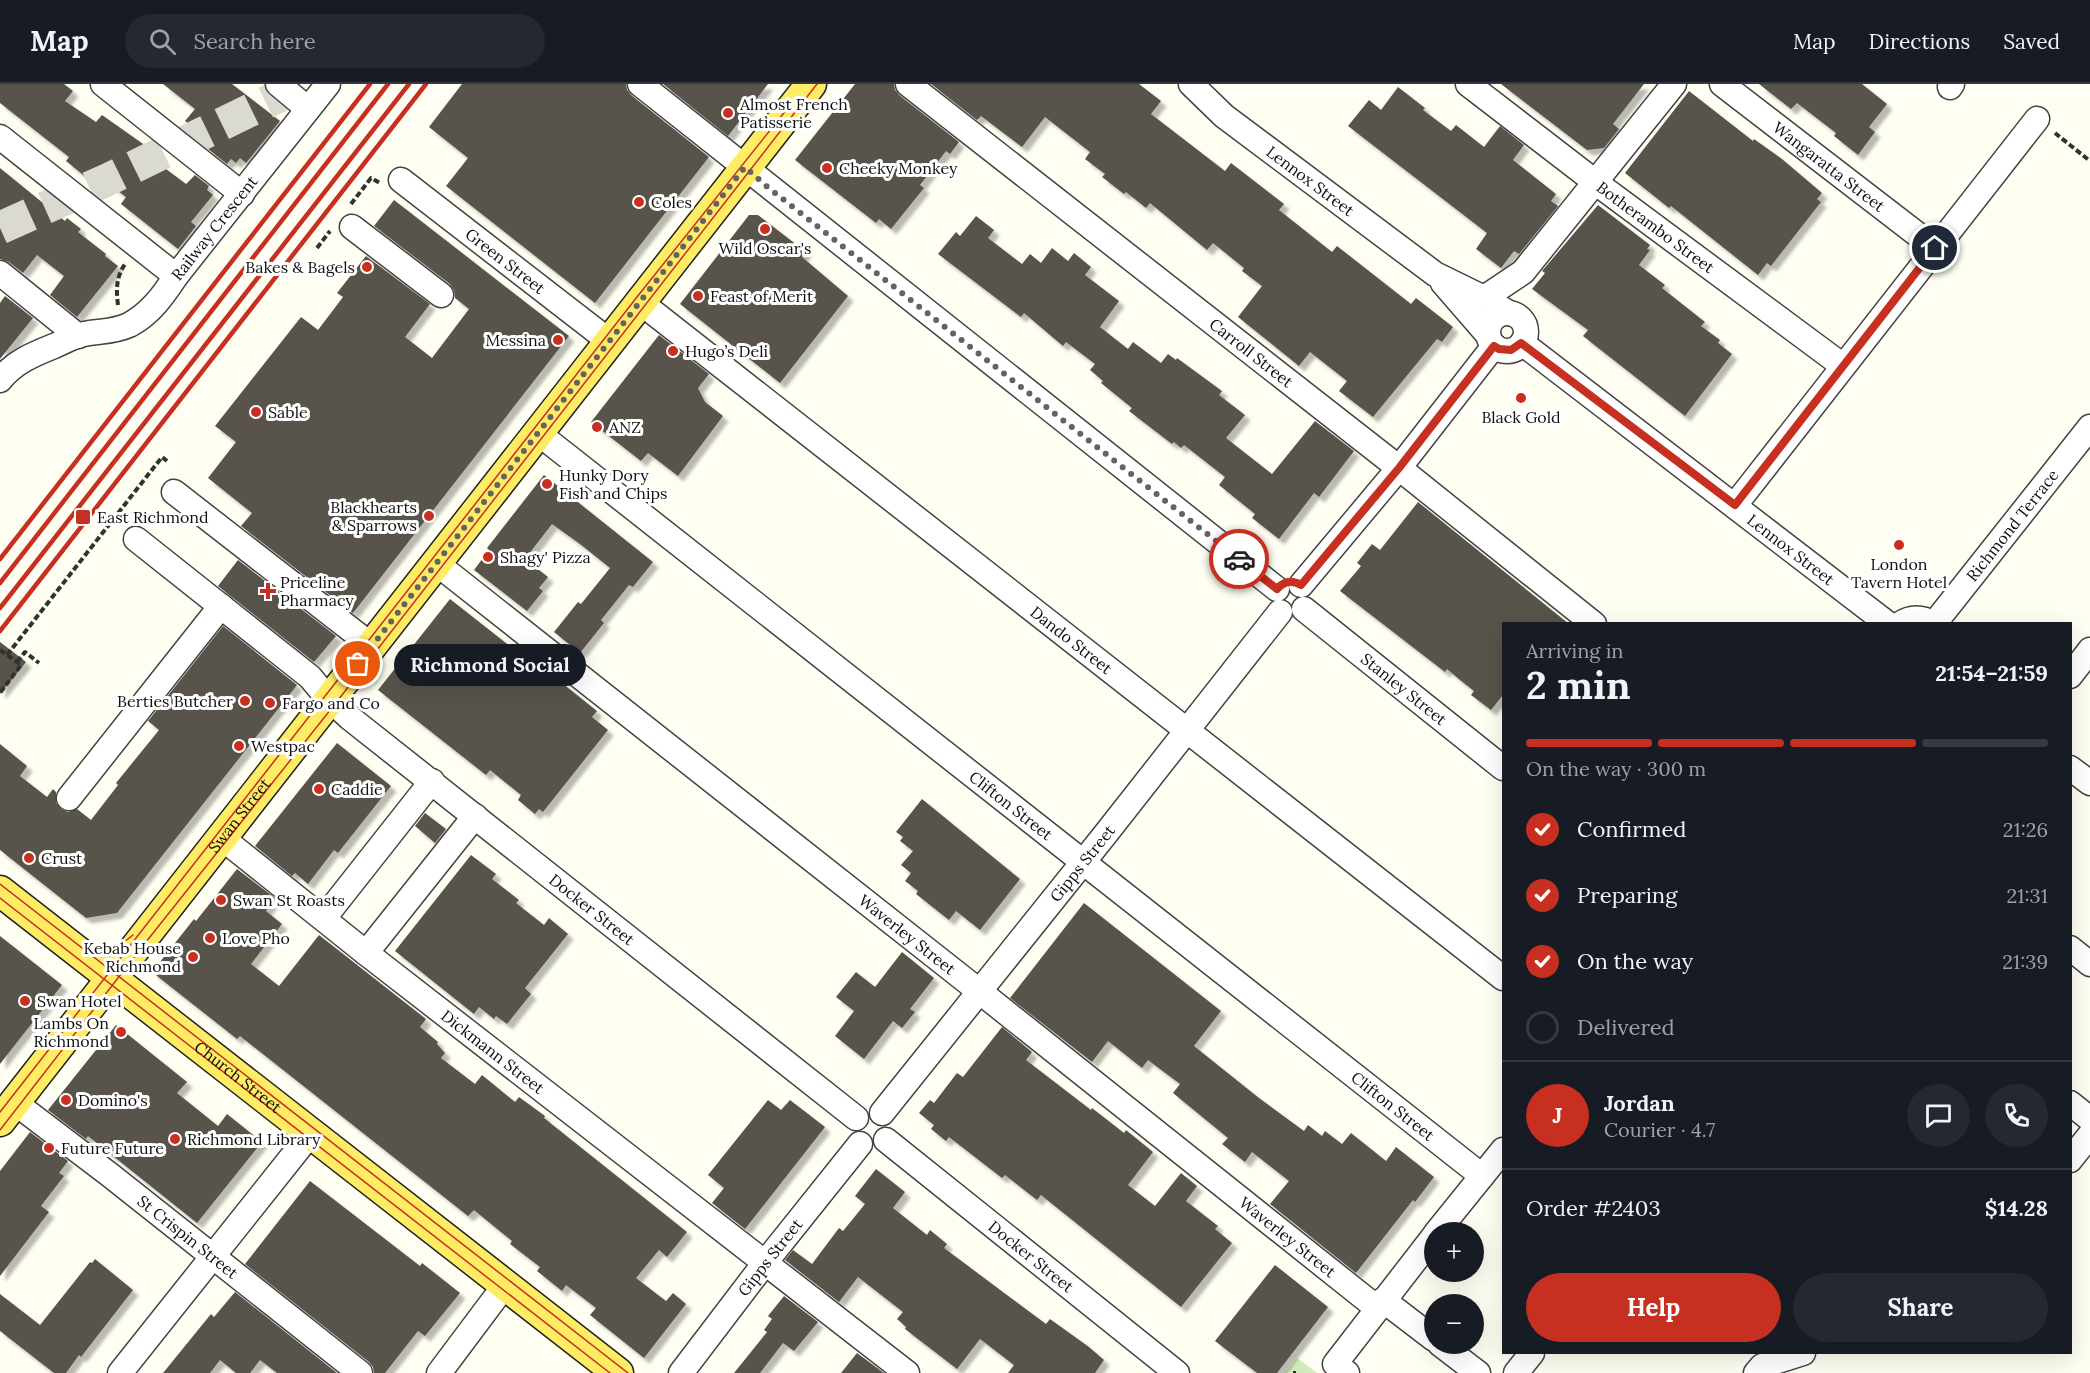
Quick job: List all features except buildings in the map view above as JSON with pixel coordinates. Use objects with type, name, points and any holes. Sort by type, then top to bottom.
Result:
[{"type":"main road","name":"Swan Street","points":[[5,1110],[222,838],[811,84]]},
{"type":"main road","name":"Church Street","points":[[0,891],[618,1373]]},
{"type":"street","points":[[103,84],[242,194]]},
{"type":"street","points":[[278,84],[308,109]]},
{"type":"street","name":"Railway Crescent","points":[[0,380],[15,365],[28,357],[78,336],[111,332],[148,312],[161,299],[176,276],[328,84]]},
{"type":"street","points":[[640,84],[1278,600],[1290,615],[1304,609],[1308,599],[1301,585],[1296,582],[1286,582],[1278,600]]},
{"type":"street","name":"Carroll Street","points":[[908,84],[1399,468],[1592,622]]},
{"type":"street","name":"Lennox Street","points":[[1191,84],[1224,116],[1435,274],[1512,314]]},
{"type":"street","name":"Botherambo Street","points":[[1468,84],[1843,366]]},
{"type":"street","points":[[1484,298],[1523,272],[1674,84]]},
{"type":"street","name":"Wangaratta Street","points":[[1722,84],[1935,248]]},
{"type":"street","points":[[1735,505],[2037,119]]},
{"type":"street","points":[[0,137],[176,276]]},
{"type":"street","name":"Green Street","points":[[401,180],[609,341]]},
{"type":"street","points":[[352,226],[441,295]]},
{"type":"street","points":[[1512,314],[1523,272]]},
{"type":"street","points":[[0,273],[78,336]]},
{"type":"street","name":"Lennox Street","points":[[1435,274],[1491,340]]},
{"type":"street","name":"Dando Street","points":[[640,302],[1502,977]]},
{"type":"street","points":[[1503,313],[1512,314],[1523,322],[1526,333],[1521,343],[1511,350],[1499,349],[1491,340],[1488,329],[1493,318],[1503,313]]},
{"type":"street","points":[[1301,585],[1399,468],[1491,340]]},
{"type":"street","name":"Lennox Street","points":[[1521,343],[1885,622]]},
{"type":"street","name":"Richmond Terrace","points":[[1936,622],[2090,428]]},
{"type":"street","name":"Clifton Street","points":[[538,433],[1482,1176]]},
{"type":"street","points":[[174,492],[372,646]]},
{"type":"street","name":"Docker Street","points":[[136,538],[310,676],[350,717],[856,1118]]},
{"type":"street","name":"Waverley Street","points":[[436,564],[1380,1304],[1424,1333]]},
{"type":"street","name":"Gipps Street","points":[[882,1113],[1188,730],[1278,600]]},
{"type":"street","points":[[69,798],[221,606]]},
{"type":"street","name":"Stanley Street","points":[[1304,609],[1502,767]]},
{"type":"street","points":[[1904,622],[1918,618],[1931,622]]},
{"type":"street","points":[[2072,672],[2090,650]]},
{"type":"street","points":[[2072,770],[2090,783]]},
{"type":"street","points":[[324,918],[432,781]]},
{"type":"street","points":[[366,953],[475,816]]},
{"type":"street","name":"Dickmann Street","points":[[222,838],[764,1264],[907,1373]]},
{"type":"street","points":[[2072,950],[2090,964]]},
{"type":"street","points":[[2072,1105],[2090,1119]]},
{"type":"street","name":"St Crispin Street","points":[[5,1110],[110,1175],[360,1373]]},
{"type":"street","points":[[865,1111],[882,1113],[890,1129],[886,1140],[877,1147],[871,1148],[860,1144],[852,1129],[856,1118],[865,1111]]},
{"type":"street","points":[[120,1373],[310,1133]]},
{"type":"street","points":[[2072,1158],[2090,1135]]},
{"type":"street","name":"Docker Street","points":[[886,1140],[1177,1373]]},
{"type":"street","name":"Gipps Street","points":[[681,1373],[860,1144]]},
{"type":"street","points":[[1445,1222],[1502,1151]]},
{"type":"street","points":[[1341,1368],[1380,1304],[1424,1248]]},
{"type":"street","points":[[438,1373],[505,1285]]},
{"type":"street","points":[[1453,1354],[1478,1373]]},
{"type":"street","points":[[1516,1373],[1531,1354]]},
{"type":"street","points":[[1756,1373],[1762,1366],[1800,1354]]},
{"type":"path","points":[[2037,119],[2090,161]]},
{"type":"path","points":[[123,327],[116,289],[119,272],[128,258]]},
{"type":"path","points":[[7,655],[162,457],[167,461]]},
{"type":"path","points":[[0,650],[21,665],[0,693]]},
{"type":"path","points":[[17,662],[25,652],[39,663]]},
{"type":"green space","points":[[1297,1358],[1317,1373],[1285,1373]]},
{"type":"tunnel","points":[[0,228],[107,180],[304,84]]},
{"type":"tram line","points":[[0,1130],[817,84]]},
{"type":"tram line","points":[[0,1112],[637,297],[791,104]]},
{"type":"tram line","points":[[0,884],[628,1373]]},
{"type":"tram line","points":[[0,898],[610,1373]]},
{"type":"tram line","points":[[83,944],[96,948],[109,947],[122,943],[133,935]]},
{"type":"railway","points":[[0,559],[370,84]]},
{"type":"railway","points":[[0,583],[388,84]]},
{"type":"railway","points":[[0,608],[409,84]]},
{"type":"railway","points":[[0,631],[426,84]]},
{"type":"way so far","points":[[358,664],[745,167],[1239,559]]},
{"type":"place","name":"Almost French Patisserie","points":[[728,113]]},
{"type":"place","name":"Cheeky Monkey","points":[[827,168]]},
{"type":"place","name":"Coles","points":[[639,202]]},
{"type":"place","name":"Wild Oscar's","points":[[765,229]]},
{"type":"place","name":"Bakes & Bagels","points":[[367,267]]},
{"type":"place","name":"Feast of Merit","points":[[698,296]]},
{"type":"place","name":"Messina","points":[[558,340]]},
{"type":"place","name":"Hugo’s Deli","points":[[673,351]]},
{"type":"place","name":"Black Gold","points":[[1521,398]]},
{"type":"place","name":"Sable","points":[[256,412]]},
{"type":"place","name":"ANZ","points":[[597,427]]},
{"type":"place","name":"Hunky Dory Fish and Chips","points":[[547,484]]},
{"type":"place","name":"Blackhearts & Sparrows","points":[[429,516]]},
{"type":"place","name":"East Richmond","points":[[83,517]]},
{"type":"place","name":"London Tavern Hotel","points":[[1899,545]]},
{"type":"place","name":"Shagy' Pizza","points":[[488,557]]},
{"type":"place","name":"Priceline Pharmacy","points":[[268,591]]},
{"type":"place","name":"Richmond Social","points":[[358,664]]},
{"type":"place","name":"Berties Butcher","points":[[245,701]]},
{"type":"place","name":"Fargo and Co","points":[[270,703]]},
{"type":"place","name":"Westpac","points":[[239,746]]},
{"type":"place","name":"Caddie","points":[[319,789]]},
{"type":"place","name":"Crust","points":[[29,858]]},
{"type":"place","name":"Swan St Roasts","points":[[221,900]]},
{"type":"place","name":"Love Pho","points":[[210,938]]},
{"type":"place","name":"Kebab House Richmond","points":[[193,957]]},
{"type":"place","name":"Swan Hotel","points":[[25,1001]]},
{"type":"place","name":"Lambs On Richmond","points":[[121,1032]]},
{"type":"place","name":"Domino's","points":[[66,1100]]},
{"type":"place","name":"Richmond Library","points":[[175,1139]]},
{"type":"place","name":"Future Future","points":[[49,1148]]},
{"type":"route","points":[[1239,559],[1277,589],[1286,582],[1296,582],[1301,585],[1399,468],[1494,346],[1511,350],[1521,343],[1735,505],[1935,248]]}]
